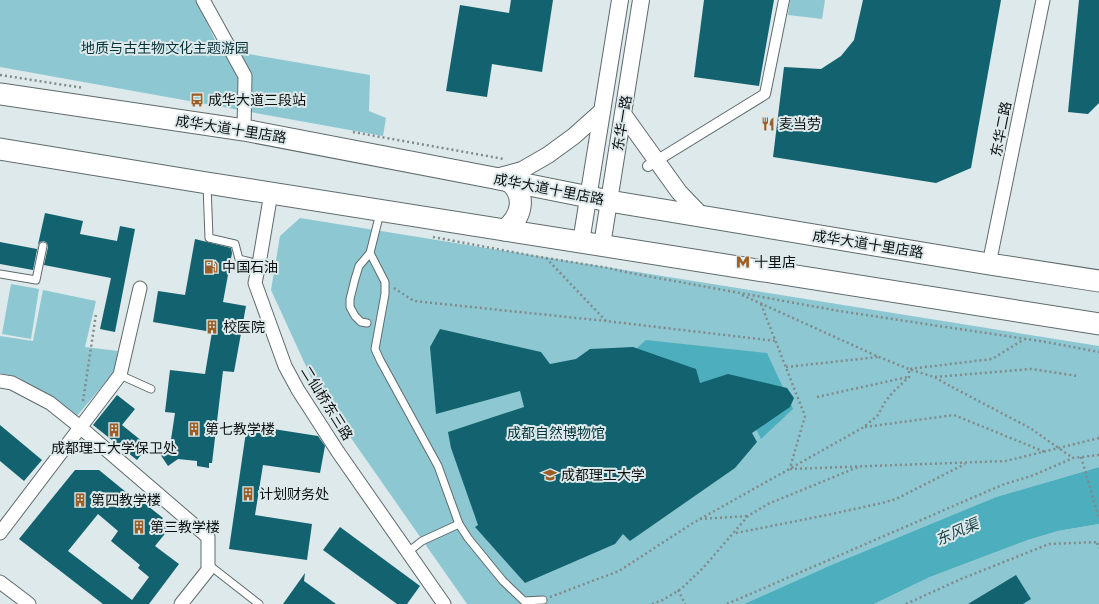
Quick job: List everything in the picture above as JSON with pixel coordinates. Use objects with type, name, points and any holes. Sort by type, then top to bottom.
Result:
[{"type":"main road","name":"成华大道十里店路","points":[[0,94],[244,130],[609,201],[1099,281]]},
{"type":"main road","points":[[0,149],[1099,324]]},
{"type":"main road","points":[[501,179],[516,186],[521,198],[518,215],[512,224],[504,230]]},
{"type":"street","points":[[203,0],[245,76],[244,130]]},
{"type":"street","name":"东华一路","points":[[581,242],[620,0]]},
{"type":"street","name":"东华一路","points":[[602,245],[641,0]]},
{"type":"street","points":[[652,164],[765,94],[784,0]]},
{"type":"street","name":"东华二路","points":[[989,264],[1043,0]]},
{"type":"street","points":[[501,179],[522,170],[548,155],[574,136],[602,112]]},
{"type":"street","points":[[623,114],[652,164],[702,216]]},
{"type":"street","name":"二仙桥东三路","points":[[271,193],[255,283],[285,366],[298,390],[338,452],[444,604]]},
{"type":"street","points":[[0,533],[120,375],[140,288]]},
{"type":"street","points":[[0,381],[12,383],[50,403],[208,537],[208,570],[181,604]]},
{"type":"street","points":[[0,582],[29,604]]},
{"type":"lane","points":[[207,183],[209,238],[235,244],[239,259],[259,264]]},
{"type":"lane","points":[[367,324],[361,322],[355,316],[350,307],[350,299],[354,279],[359,266],[370,253],[380,210]]},
{"type":"lane","points":[[0,274],[36,280],[43,246]]},
{"type":"lane","points":[[370,253],[385,282],[385,294],[375,348],[380,360],[438,466],[459,524],[468,538],[503,581],[524,601],[544,600]]},
{"type":"lane","points":[[120,375],[151,389]]},
{"type":"lane","points":[[408,552],[422,541],[459,524]]},
{"type":"lane","points":[[209,565],[259,604]]},
{"type":"path","points":[[429,236],[840,311],[1046,342],[1099,352]]},
{"type":"path","points":[[545,258],[606,321]]},
{"type":"path","points":[[385,282],[414,301],[606,321],[776,341]]},
{"type":"path","points":[[738,293],[879,357],[934,377],[1030,428],[1073,458]]},
{"type":"path","points":[[761,303],[805,416],[790,469]]},
{"type":"path","points":[[80,427],[96,314]]},
{"type":"path","points":[[909,369],[992,359],[1023,339]]},
{"type":"path","points":[[786,367],[879,357]]},
{"type":"path","points":[[544,600],[619,570],[698,520],[864,427],[878,415],[885,402],[908,377],[909,369]]},
{"type":"path","points":[[934,377],[1031,369],[1078,376]]},
{"type":"path","points":[[817,397],[908,377]]},
{"type":"path","points":[[864,427],[954,415],[1046,452]]},
{"type":"path","points":[[790,469],[1006,461],[1099,438]]},
{"type":"path","points":[[727,604],[1002,485],[1034,475],[1073,458],[1099,454]]},
{"type":"path","points":[[1081,457],[1099,518]]},
{"type":"path","points":[[735,533],[827,515],[896,499],[967,463]]},
{"type":"path","points":[[652,604],[663,600],[678,590],[703,568],[735,533],[748,516],[768,504],[861,466]]},
{"type":"path","points":[[698,520],[748,516]]},
{"type":"path","points":[[906,604],[961,579],[1049,544],[1098,542],[1099,548]]},
{"type":"path","points":[[678,590],[685,604]]},
{"type":"green space","name":"地质与古生物文化主题游园","points":[[0,0],[197,0],[219,49],[370,75],[369,111],[386,118],[383,136],[0,67]]},
{"type":"green space","points":[[790,0],[825,0],[822,19],[788,15]]},
{"type":"green space","name":"成都自然博物馆","points":[[300,218],[1099,346],[1099,467],[996,497],[831,565],[744,604],[467,604],[316,388],[271,290],[280,236]]},
{"type":"green space","points":[[11,284],[39,289],[31,339],[2,334]]},
{"type":"green space","points":[[43,290],[96,301],[85,347],[118,351],[114,372],[76,417],[18,377],[0,373],[0,336],[33,341]]},
{"type":"green space","points":[[1099,524],[1099,604],[874,604],[930,577],[1028,540],[1058,531]]},
{"type":"water","points":[[646,340],[767,353],[793,409],[761,439],[737,391],[640,369],[637,348]]},
{"type":"water","name":"东风渠","points":[[1099,467],[1099,524],[1058,531],[1028,540],[930,577],[874,604],[744,604],[831,565],[996,497]]},
{"type":"building","points":[[511,0],[553,0],[542,72],[492,64],[487,97],[446,91],[460,5],[509,13]]},
{"type":"building","points":[[704,0],[774,0],[759,86],[694,77]]},
{"type":"building","points":[[863,0],[1001,0],[971,168],[936,183],[773,157],[784,67],[821,69],[841,56],[854,40]]},
{"type":"building","points":[[1079,0],[1099,0],[1099,103],[1088,114],[1068,112]]},
{"type":"building","points":[[45,213],[83,221],[80,234],[117,241],[120,226],[135,229],[115,332],[100,329],[111,278],[44,265],[48,247],[47,243],[44,241],[40,242],[38,245],[33,270],[0,264],[0,242],[37,249]]},
{"type":"building","points":[[195,239],[231,248],[232,253],[223,302],[246,306],[234,372],[223,371],[212,463],[209,463],[209,468],[197,466],[197,461],[178,459],[168,466],[160,454],[170,446],[175,413],[165,412],[170,370],[205,374],[212,332],[153,322],[158,291],[185,295]]},
{"type":"building","name":"成都自然博物馆","points":[[440,329],[541,352],[550,364],[576,359],[590,349],[633,347],[696,369],[700,383],[728,374],[787,388],[794,398],[790,407],[752,433],[757,442],[735,468],[630,541],[623,534],[615,544],[525,583],[475,527],[478,525],[451,448],[448,432],[524,407],[520,391],[436,414],[430,347]]},
{"type":"building","name":"成都理工大学保卫处","points":[[117,395],[135,409],[122,425],[148,446],[137,460],[93,425]]},
{"type":"building","points":[[0,425],[42,460],[24,481],[0,461]]},
{"type":"building","name":"计划财务处","points":[[247,425],[318,436],[325,446],[320,473],[263,465],[255,515],[312,524],[307,560],[229,549]]},
{"type":"building","points":[[75,470],[99,470],[132,497],[134,495],[163,518],[159,523],[168,530],[155,546],[179,564],[149,604],[103,604],[19,539]],"holes":[[[98,514],[118,531],[111,541],[140,565],[138,568],[149,577],[132,600],[68,551]]]},
{"type":"building","points":[[340,527],[420,586],[407,604],[397,604],[323,550]]},
{"type":"building","points":[[305,573],[304,581],[336,604],[283,604]]},
{"type":"building","points":[[1016,575],[1031,599],[1023,604],[968,604]]},
{"type":"place","name":"成华大道三段站","points":[[197,100]]},
{"type":"place","name":"麦当劳","points":[[768,124]]},
{"type":"place","name":"十里店","points":[[743,262]]},
{"type":"place","name":"中国石油","points":[[211,267]]},
{"type":"place","name":"校医院","points":[[212,327]]},
{"type":"place","name":"第七教学楼","points":[[194,429]]},
{"type":"place","name":"成都理工大学保卫处","points":[[114,430]]},
{"type":"place","name":"成都理工大学","points":[[550,475]]},
{"type":"place","name":"计划财务处","points":[[248,494]]},
{"type":"place","name":"第四教学楼","points":[[80,500]]},
{"type":"place","name":"第三教学楼","points":[[139,527]]}]
